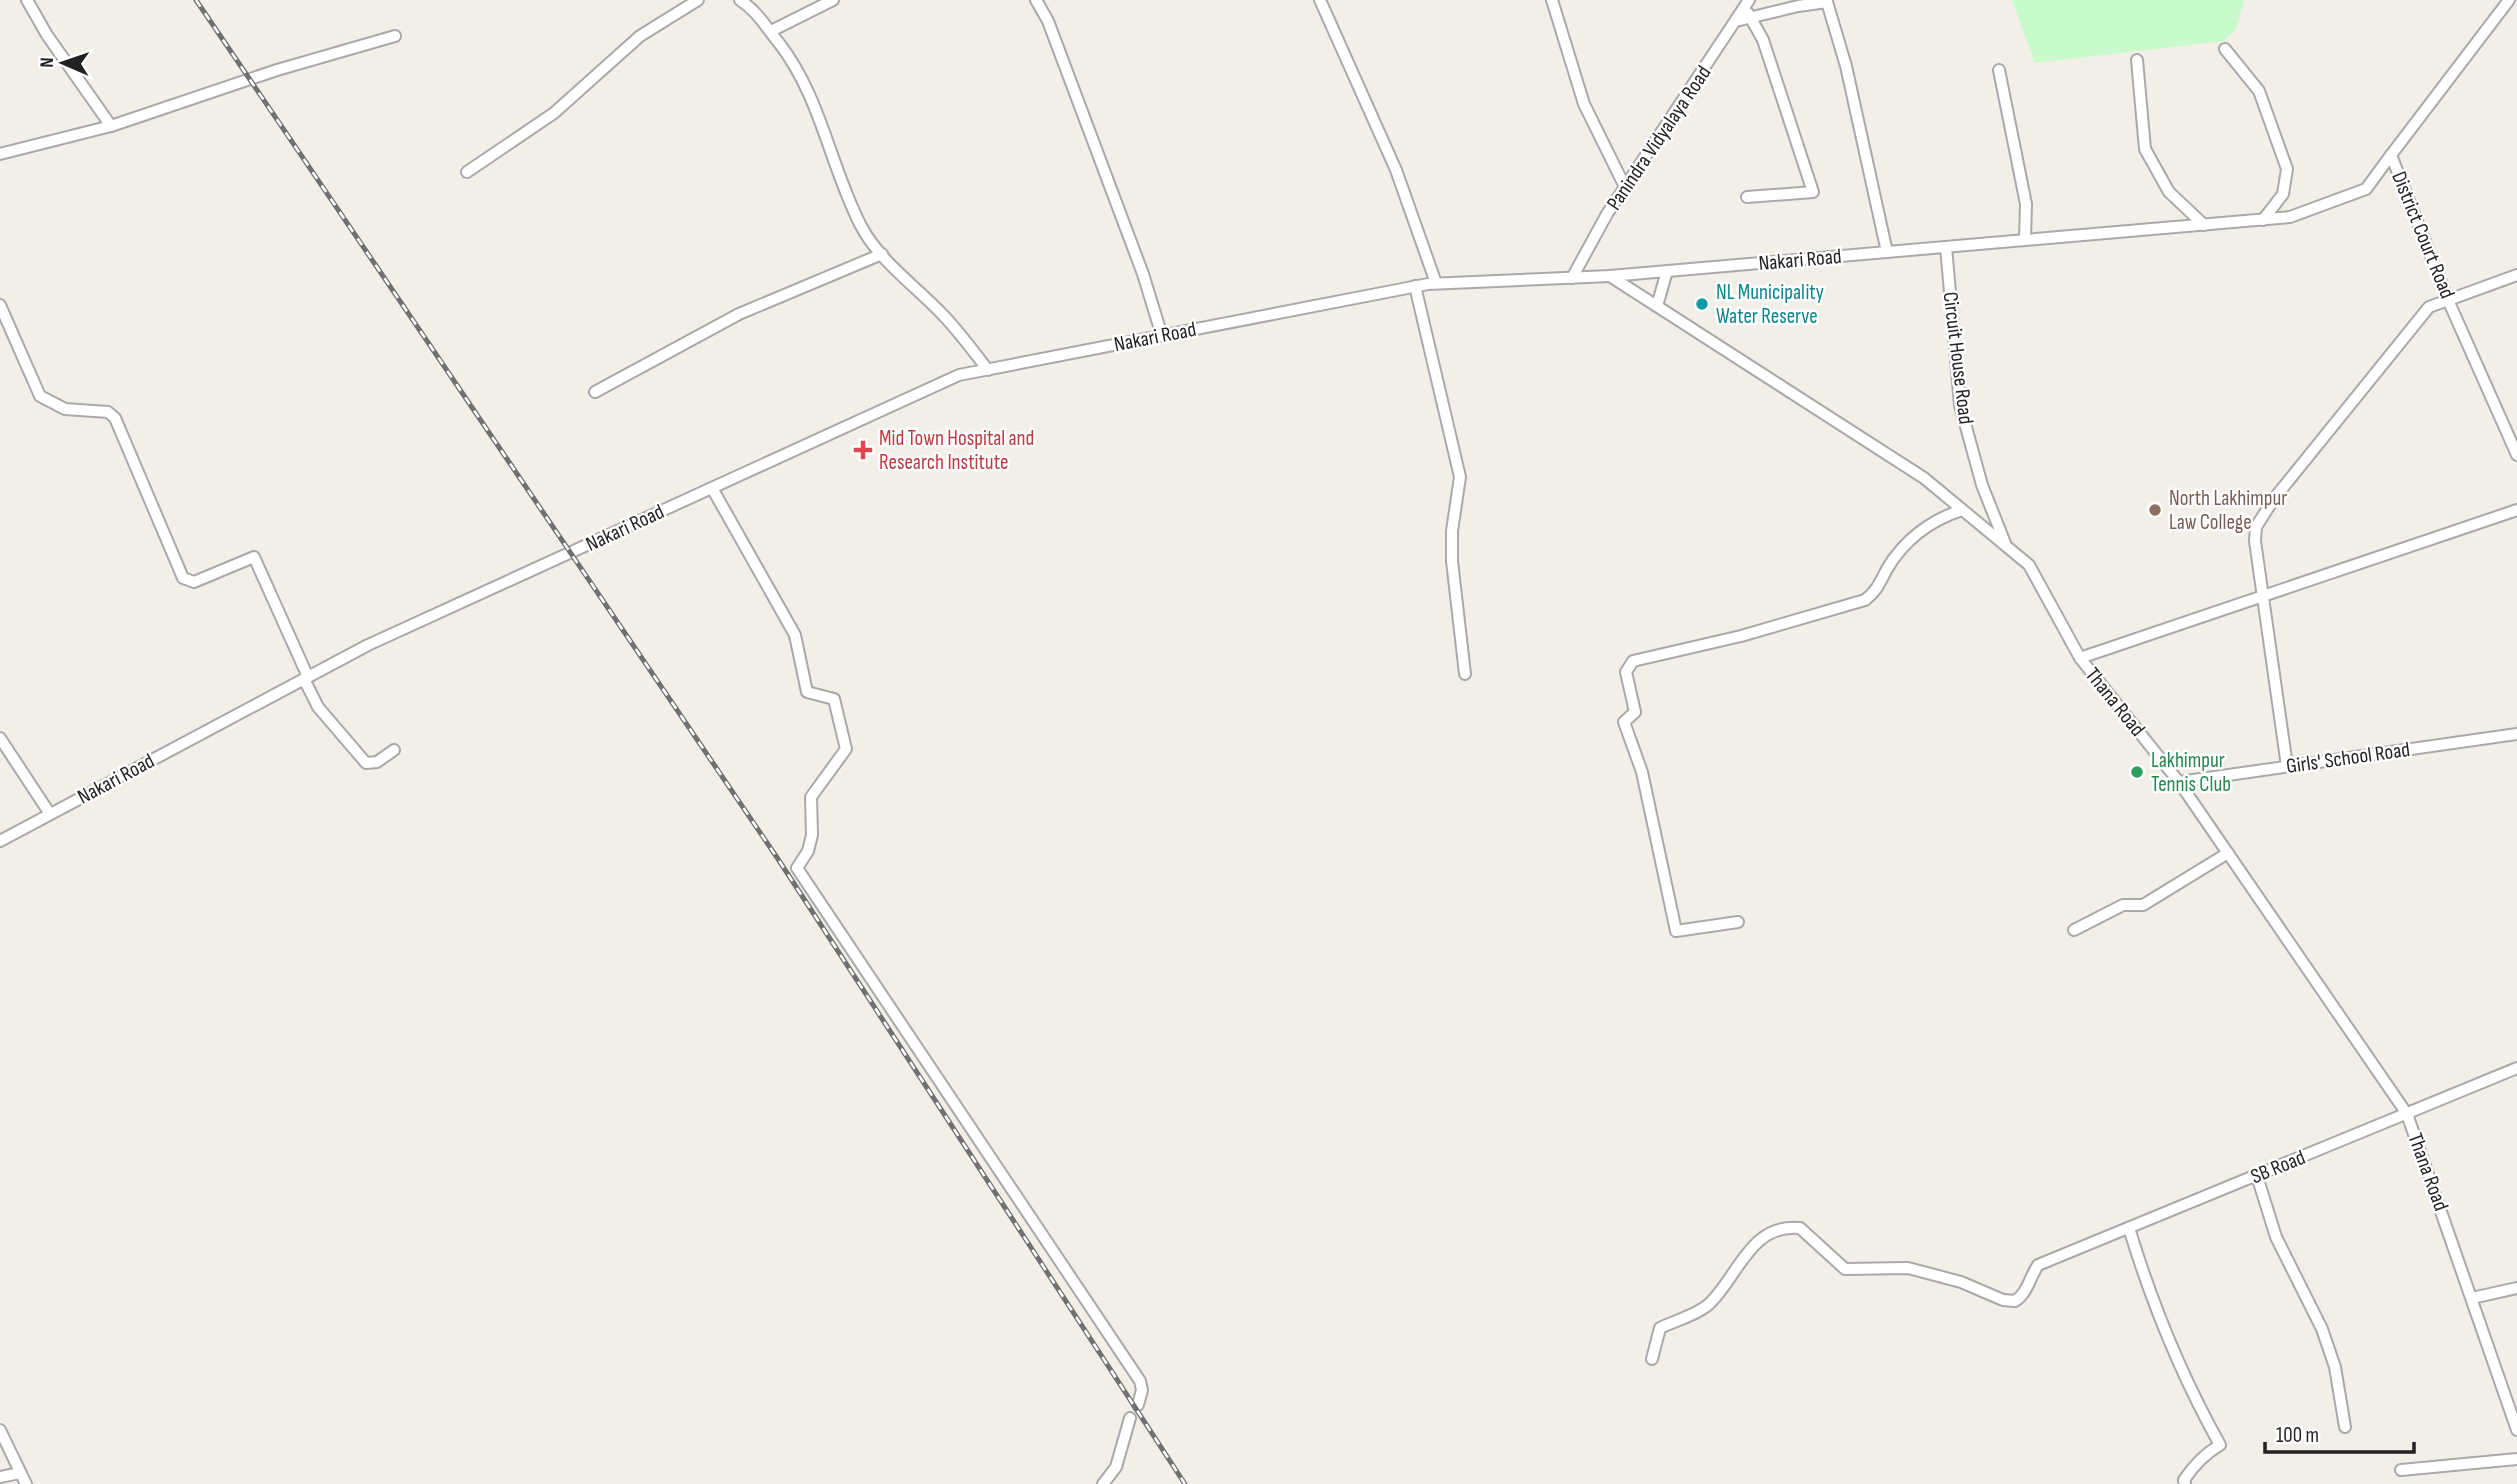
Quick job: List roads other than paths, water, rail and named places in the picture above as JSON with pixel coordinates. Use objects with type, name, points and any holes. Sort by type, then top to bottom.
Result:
[{"type":"street","points":[[27,0],[47,35],[111,126]]},
{"type":"street","points":[[467,172],[554,113],[640,36],[698,0]]},
{"type":"street","points":[[740,0],[757,12],[799,71],[814,101],[828,147],[862,228],[882,254],[945,317],[988,370]]},
{"type":"street","points":[[771,31],[833,0]]},
{"type":"street","points":[[1037,0],[1143,274],[1162,336]]},
{"type":"street","points":[[1320,0],[1385,145],[1436,283]]},
{"type":"street","points":[[1552,0],[1584,104],[1625,187]]},
{"type":"street","name":"District Court Road","points":[[2509,0],[2391,155],[2448,300],[2517,455]]},
{"type":"street","points":[[1747,197],[1813,192],[1778,81],[1748,9],[1827,2],[1846,66],[1887,252]]},
{"type":"street","name":"Panindra Vidyalaya Road","points":[[1572,278],[1625,187],[1736,21],[1748,9]]},
{"type":"street","points":[[0,154],[111,126],[277,70],[395,36]]},
{"type":"street","points":[[2225,49],[2259,91],[2287,169],[2283,194],[2263,220]]},
{"type":"street","points":[[2137,60],[2145,149],[2169,192],[2204,225]]},
{"type":"street","points":[[1999,70],[2026,204],[2025,240]]},
{"type":"street","name":"Nakari Road","points":[[0,841],[368,645],[959,375],[1436,283],[1610,276],[2290,217],[2366,189],[2391,155]]},
{"type":"street","name":"Circuit House Road","points":[[1946,247],[1960,405],[1982,485],[2007,546]]},
{"type":"street","points":[[595,392],[739,314],[882,254]]},
{"type":"street","points":[[1657,306],[1667,271]]},
{"type":"street","points":[[2287,766],[2262,596],[2255,541],[2256,527],[2273,500],[2429,307],[2517,275]]},
{"type":"street","name":"Thana Road","points":[[1610,276],[1924,478],[2029,565],[2080,658],[2179,782],[2407,1114],[2517,1430]]},
{"type":"street","points":[[1415,286],[1460,477],[1452,531],[1452,561],[1465,674]]},
{"type":"street","points":[[0,305],[40,396],[65,409],[108,412],[115,418],[183,578],[194,582],[254,556],[318,707],[366,763],[377,762],[394,750]]},
{"type":"street","points":[[712,488],[795,635],[807,692],[834,699],[846,749],[811,797],[812,835],[808,851],[797,868],[1140,1381],[1142,1390],[1138,1405]]},
{"type":"street","points":[[1738,922],[1676,931],[1642,772],[1624,722],[1635,712],[1626,671],[1633,661],[1741,636],[1865,600],[1876,593],[1888,567],[1919,531],[1940,517],[1962,510]]},
{"type":"street","points":[[2080,658],[2517,510]]},
{"type":"street","name":"Girls' School Road","points":[[2179,782],[2517,734]]},
{"type":"street","points":[[0,738],[50,814]]},
{"type":"street","points":[[2074,930],[2123,905],[2143,905],[2228,853]]},
{"type":"street","name":"SB Road","points":[[1652,1359],[1660,1328],[1707,1307],[1751,1247],[1780,1229],[1800,1228],[1845,1269],[1908,1268],[1961,1282],[2003,1300],[2015,1301],[2021,1298],[2038,1265],[2517,1068]]},
{"type":"street","points":[[2257,1176],[2276,1237],[2322,1329],[2335,1367],[2345,1427]]},
{"type":"street","points":[[2129,1228],[2148,1289],[2185,1381],[2220,1445],[2208,1451],[2192,1468],[2184,1480],[2185,1484]]},
{"type":"street","points":[[2472,1298],[2517,1289]]},
{"type":"street","points":[[1103,1484],[1116,1467],[1130,1418]]},
{"type":"street","points":[[0,1430],[26,1484]]},
{"type":"street","points":[[2401,1470],[2517,1459]]},
{"type":"street","points":[[0,1477],[20,1473]]},
{"type":"railway","points":[[196,0],[778,859],[1185,1484]]},
{"type":"place","name":"NL Municipality Water Reserve","points":[[1702,304]]},
{"type":"place","name":"Mid Town Hospital and Research Institute","points":[[863,450]]},
{"type":"place","name":"North Lakhimpur Law College","points":[[2155,510]]},
{"type":"place","name":"Lakhimpur Tennis Club","points":[[2137,772]]}]
